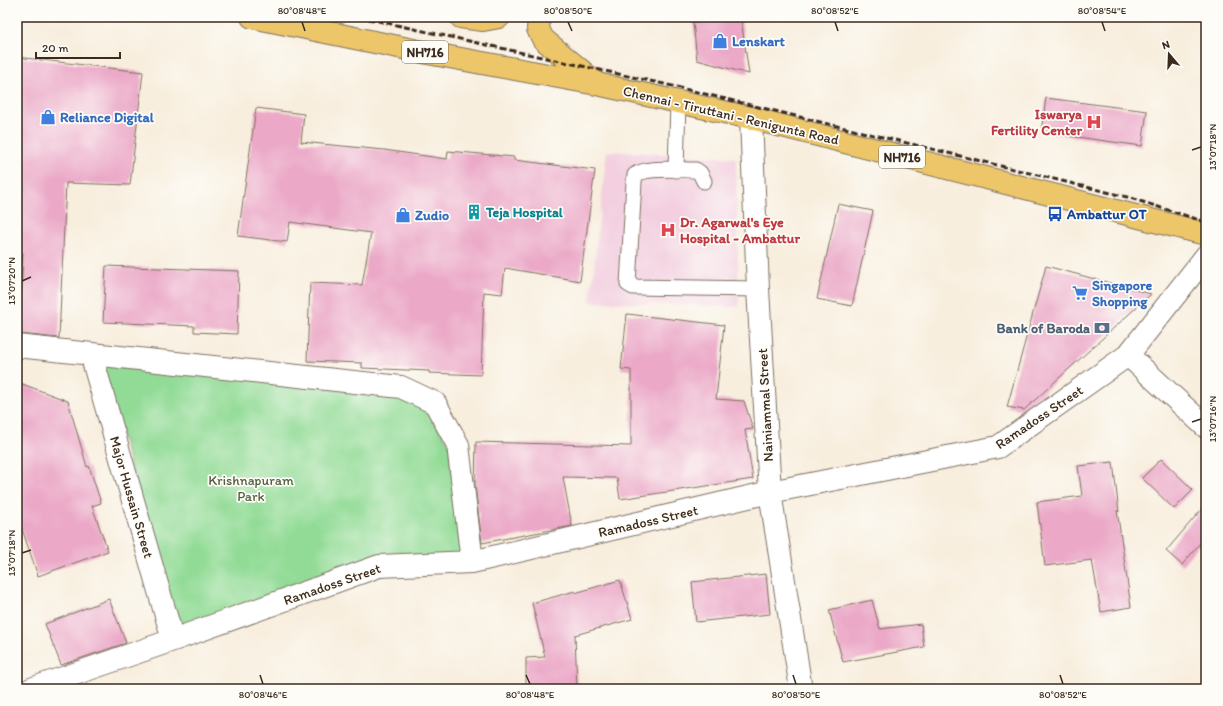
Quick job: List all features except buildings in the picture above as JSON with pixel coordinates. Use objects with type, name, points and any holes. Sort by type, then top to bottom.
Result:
[{"type":"highway","name":"Chennai - Tiruttani - Renigunta Road","points":[[252,17],[421,52],[597,84],[751,118],[1206,234]]},
{"type":"highway","points":[[461,17],[483,20],[499,17]]},
{"type":"highway","points":[[539,17],[538,29],[544,39],[597,84]]},
{"type":"street","name":"Nainiammal Street","points":[[751,118],[758,289],[770,492],[801,689]]},
{"type":"street","name":"Ramadoss Street","points":[[32,689],[379,566],[472,562],[770,492],[998,447],[1128,355],[1206,256]]},
{"type":"street","points":[[17,346],[400,387],[435,403],[458,445],[472,562]]},
{"type":"street","name":"Major Hussain Street","points":[[91,354],[173,640]]},
{"type":"street","points":[[1128,355],[1206,427]]},
{"type":"lane","points":[[676,170],[678,102]]},
{"type":"lane","points":[[704,181],[700,173],[696,170],[640,171],[635,175],[628,284],[633,288],[758,289]]},
{"type":"shaded area","name":"Dr. Agarwal's Eye Hospital - Ambattur","points":[[607,151],[736,158],[739,307],[590,302]]},
{"type":"green space","name":"Krishnapuram Park","points":[[102,365],[387,392],[424,406],[449,444],[462,555],[176,629]]},
{"type":"railway","points":[[360,17],[664,84],[1127,197],[1206,222]]},
{"type":"place","name":"Lenskart","points":[[720,41]]},
{"type":"place","name":"Reliance Digital","points":[[48,117]]},
{"type":"place","name":"Iswarya Fertility Center","points":[[1094,122]]},
{"type":"place","name":"Teja Hospital","points":[[474,212]]},
{"type":"place","name":"Ambattur OT","points":[[1055,214]]},
{"type":"place","name":"Zudio","points":[[403,215]]},
{"type":"place","name":"Dr. Agarwal's Eye Hospital - Ambattur","points":[[668,230]]},
{"type":"place","name":"Singapore Shopping","points":[[1080,293]]},
{"type":"place","name":"Bank of Baroda","points":[[1102,328]]}]
